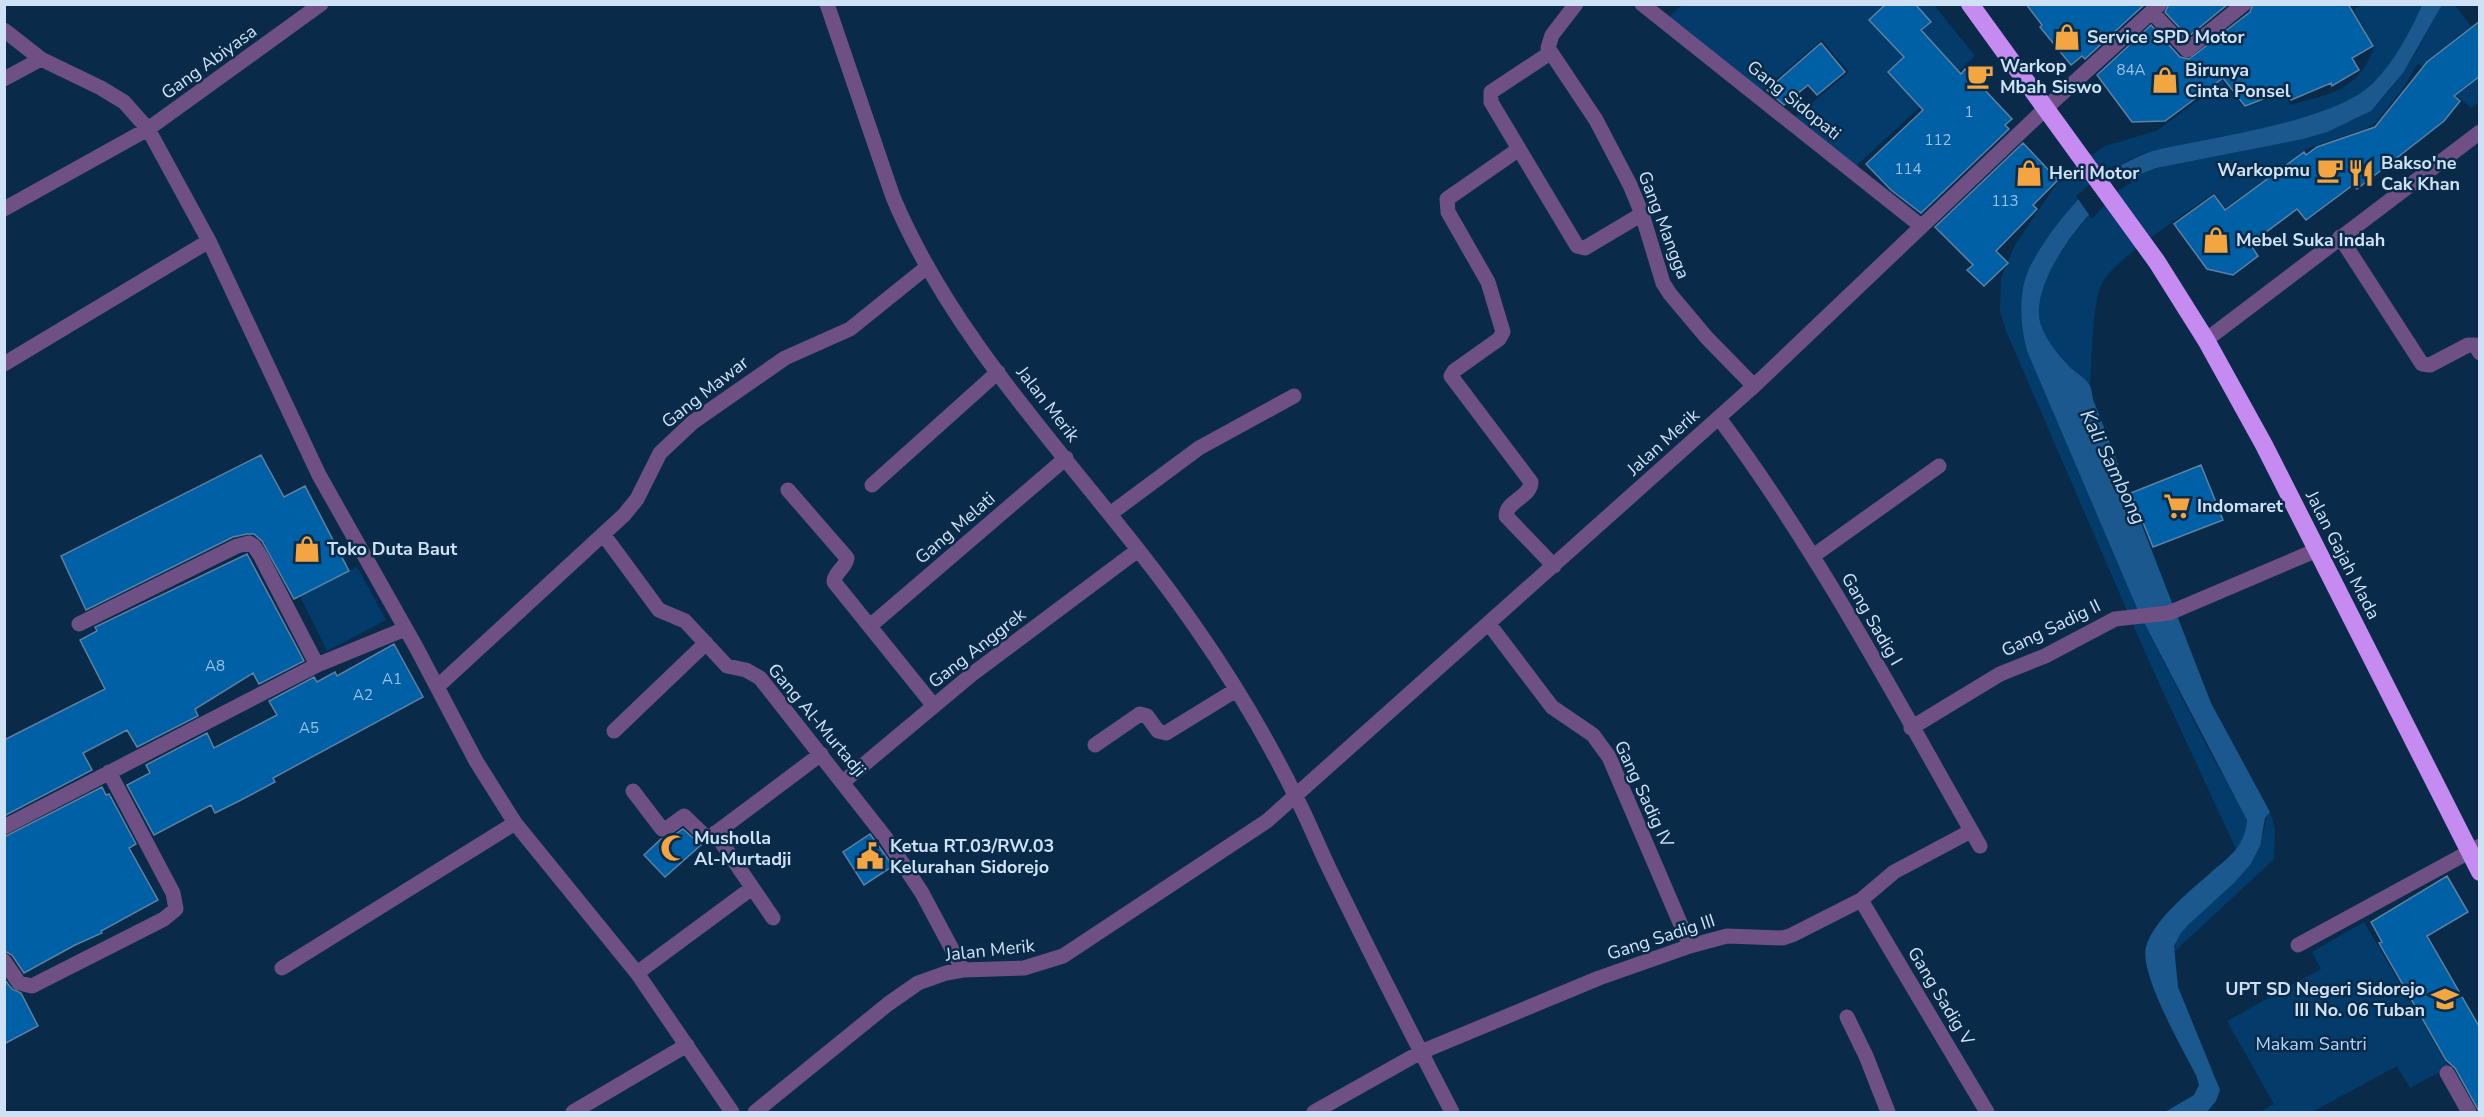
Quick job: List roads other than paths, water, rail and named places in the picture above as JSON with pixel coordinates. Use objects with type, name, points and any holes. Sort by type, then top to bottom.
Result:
[{"type":"highway","name":"Jalan Gajah Mada","points":[[1970,4],[2157,262],[2206,340],[2264,445],[2474,848],[2480,872]]},
{"type":"street","name":"Gang Abiyasa","points":[[4,209],[148,129],[321,4]]},
{"type":"street","name":"Jalan Merik","points":[[827,4],[893,197],[927,267],[956,314],[998,372],[1138,550],[1194,626],[1236,690],[1296,796],[1452,1113]]},
{"type":"street","points":[[1576,4],[1549,39],[1547,44],[1550,52],[1489,95],[1491,102],[1580,248],[1585,248],[1642,214]]},
{"type":"street","name":"Gang Sidopati","points":[[1642,4],[1921,226]]},
{"type":"street","points":[[2156,8],[2187,50],[2244,4]]},
{"type":"street","name":"Jalan Merik","points":[[755,1113],[904,992],[931,977],[963,970],[1024,968],[1063,956],[1250,833],[1296,796],[1719,418],[2046,108],[2156,8]]},
{"type":"street","points":[[4,30],[41,59],[101,88],[124,102],[148,129],[209,241],[319,475],[476,761],[515,823],[637,973],[732,1113]]},
{"type":"street","name":"Gang Mangga","points":[[1550,52],[1596,120],[1630,185],[1642,214],[1657,267],[1670,294],[1707,338],[1754,386]]},
{"type":"street","points":[[4,79],[41,59]]},
{"type":"street","points":[[2206,340],[2480,132]]},
{"type":"street","points":[[1519,149],[1447,199],[1448,212],[1488,282],[1503,330],[1499,339],[1454,371],[1451,376],[1531,482],[1529,489],[1507,509],[1506,516],[1554,566]]},
{"type":"street","points":[[2340,237],[2422,364],[2430,365],[2468,345],[2475,345],[2479,352]]},
{"type":"street","points":[[4,364],[209,241]]},
{"type":"street","name":"Gang Mawar","points":[[437,687],[603,534],[637,499],[660,453],[693,422],[784,358],[850,329],[927,267]]},
{"type":"street","points":[[872,485],[998,372]]},
{"type":"street","points":[[1110,514],[1199,448],[1294,396]]},
{"type":"street","name":"Gang Sadig I","points":[[1719,418],[1770,488],[1813,556],[1980,846]]},
{"type":"street","name":"Gang Melati","points":[[870,626],[1066,458]]},
{"type":"street","points":[[1813,556],[1939,466]]},
{"type":"street","points":[[788,490],[846,555],[847,560],[835,576],[834,582],[934,706]]},
{"type":"street","name":"Gang Al-Murtadji","points":[[603,534],[659,609],[685,621],[727,666],[746,670],[760,678],[843,782],[911,875],[938,920],[963,970]]},
{"type":"street","points":[[79,624],[237,546],[249,543],[254,546],[261,557],[317,664]]},
{"type":"street","name":"Gang Anggrek","points":[[843,782],[971,675],[1138,550]]},
{"type":"street","name":"Gang Sadig II","points":[[1911,728],[2004,672],[2045,656],[2108,622],[2126,617],[2154,616],[2176,609],[2317,550]]},
{"type":"street","name":"Gang Sadig IV","points":[[1489,624],[1552,707],[1593,735],[1609,757],[1690,946]]},
{"type":"street","points":[[4,827],[317,664],[405,629]]},
{"type":"street","points":[[614,731],[706,643]]},
{"type":"street","points":[[1095,744],[1140,714],[1147,716],[1158,731],[1166,732],[1236,690]]},
{"type":"street","points":[[633,791],[664,830],[684,816],[706,837],[715,833],[820,754]]},
{"type":"street","points":[[4,962],[20,983],[32,986],[164,919],[176,909],[173,893],[109,772]]},
{"type":"street","points":[[282,968],[515,823]]},
{"type":"street","name":"Gang Sadig III","points":[[1314,1113],[1421,1052],[1560,992],[1690,946],[1727,936],[1788,936],[1861,900],[1904,866],[1971,831]]},
{"type":"street","points":[[715,833],[773,918]]},
{"type":"street","points":[[2298,945],[2474,848]]},
{"type":"street","points":[[637,973],[752,888]]},
{"type":"street","name":"Gang Sadig V","points":[[1861,900],[1987,1113]]},
{"type":"street","points":[[1846,1017],[1866,1056],[1888,1113]]},
{"type":"street","points":[[573,1113],[687,1045]]},
{"type":"street","points":[[2447,1073],[2469,1113]]},
{"type":"water","name":"Kali Sambong","points":[[2422,5],[2442,5],[2403,73],[2371,111],[2327,132],[2303,139],[2156,168],[2133,178],[2106,198],[2076,231],[2050,271],[2042,292],[2039,311],[2042,328],[2059,355],[2090,386],[2094,402],[2211,703],[2270,812],[2265,818],[2260,846],[2250,865],[2233,884],[2189,924],[2174,946],[2178,987],[2220,1090],[2216,1101],[2207,1112],[2165,1112],[2194,1095],[2199,1085],[2155,992],[2146,959],[2146,947],[2150,936],[2166,915],[2237,848],[2244,836],[2247,820],[2139,613],[2027,351],[2021,317],[2023,287],[2032,263],[2050,234],[2082,196],[2107,175],[2152,151],[2269,127],[2331,108],[2356,96],[2374,82],[2389,65]]},
{"type":"place","name":"Service SPD Motor","points":[[2067,37]]},
{"type":"place","name":"Warkop Mbah Siswo","points":[[1980,76]]},
{"type":"place","name":"Birunya Cinta Ponsel","points":[[2165,80]]},
{"type":"place","name":"Warkopmu","points":[[2330,170]]},
{"type":"place","name":"Heri Motor","points":[[2029,173]]},
{"type":"place","name":"Bakso'ne Cak Khan","points":[[2361,173]]},
{"type":"place","name":"Mebel Suka Indah","points":[[2216,240]]},
{"type":"place","name":"Indomaret","points":[[2177,506]]},
{"type":"place","name":"Toko Duta Baut","points":[[307,549]]},
{"type":"place","name":"Musholla Al-Murtadji","points":[[674,848]]},
{"type":"place","name":"Ketua RT.03/RW.03 Kelurahan Sidorejo","points":[[870,856]]},
{"type":"place","name":"UPT SD Negeri Sidorejo III No. 06 Tuban","points":[[2445,999]]},
{"type":"park label","name":"Makam Santri","points":[[2311,1044]]}]
